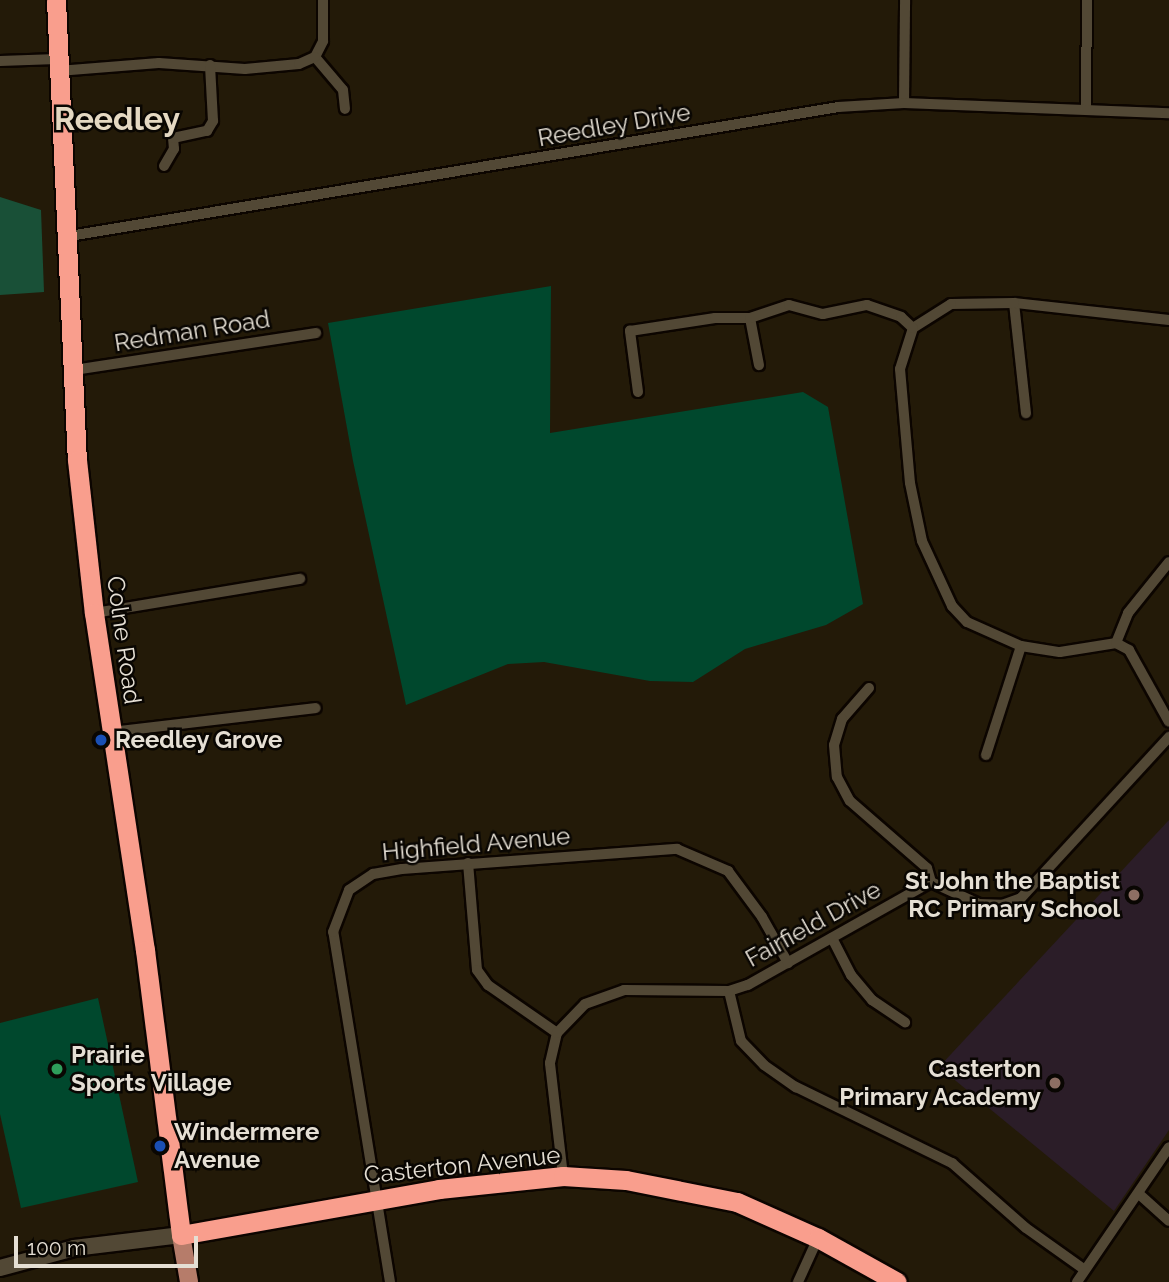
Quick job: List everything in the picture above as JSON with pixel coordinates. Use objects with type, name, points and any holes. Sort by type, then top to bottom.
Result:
[{"type":"highway","name":"Colne Road","points":[[56,0],[70,236],[77,460],[94,613],[181,1235]]},
{"type":"highway","name":"Casterton Avenue","points":[[181,1235],[379,1197],[563,1176],[626,1180],[737,1202],[818,1238],[897,1282]]},
{"type":"main road","name":"Colne Road","points":[[181,1235],[189,1282]]},
{"type":"street","points":[[0,61],[58,64],[159,63],[245,69],[299,64],[315,57],[323,41],[323,0]]},
{"type":"street","points":[[904,103],[905,0]]},
{"type":"street","points":[[1086,107],[1087,0]]},
{"type":"street","points":[[315,57],[343,90],[345,109]]},
{"type":"street","points":[[164,166],[174,149],[173,138],[207,131],[213,121],[209,65]]},
{"type":"street","name":"Reedley Drive","points":[[70,236],[838,107],[904,103],[1086,107],[1169,113]]},
{"type":"street","points":[[1169,320],[1014,303],[951,304],[913,328],[900,369],[911,483],[922,541],[952,606],[967,622],[1021,646],[1060,652],[1116,643],[1129,650],[1169,722]]},
{"type":"street","points":[[1014,303],[1026,413]]},
{"type":"street","points":[[638,391],[629,331],[715,317],[750,317],[789,306],[823,314],[867,305],[901,317],[913,328]]},
{"type":"street","points":[[750,317],[760,365]]},
{"type":"street","name":"Redman Road","points":[[74,370],[316,334]]},
{"type":"street","points":[[1116,643],[1128,612],[1169,562]]},
{"type":"street","points":[[94,613],[300,579]]},
{"type":"street","points":[[986,755],[1021,646]]},
{"type":"street","points":[[869,688],[842,719],[834,745],[837,777],[850,801],[927,868],[931,882],[979,904],[1002,905],[1021,898],[1169,737]]},
{"type":"street","points":[[112,732],[316,708]]},
{"type":"street","name":"Highfield Avenue","points":[[390,1282],[379,1197],[333,932],[349,890],[373,874],[468,863],[677,849],[701,856],[728,872],[745,892],[788,963]]},
{"type":"street","points":[[468,863],[478,970],[488,985],[557,1033],[549,1085],[563,1176]]},
{"type":"street","name":"Fairfield Drive","points":[[557,1033],[585,1004],[611,992],[729,991],[788,963],[931,882]]},
{"type":"street","points":[[832,937],[865,992],[905,1022]]},
{"type":"street","points":[[729,991],[741,1041],[764,1065],[796,1087],[952,1163],[1026,1228],[1085,1270]]},
{"type":"street","points":[[1077,1282],[1169,1147]]},
{"type":"street","points":[[1139,1194],[1169,1221]]},
{"type":"street","points":[[0,1268],[74,1248],[181,1235]]},
{"type":"street","points":[[798,1282],[818,1238]]},
{"type":"shaded area","points":[[1169,820],[1169,1130],[1114,1211],[939,1067]]},
{"type":"green space","points":[[0,197],[41,210],[44,292],[0,295]]},
{"type":"green space","points":[[551,286],[550,433],[803,392],[828,407],[863,604],[826,625],[745,649],[693,682],[650,681],[544,662],[508,664],[406,705],[353,461],[328,323]]},
{"type":"green space","name":"Prairie Sports Village","points":[[98,998],[138,1182],[21,1208],[0,1114],[0,1023]]},
{"type":"place","name":"Reedley Grove","points":[[101,740]]},
{"type":"place","name":"St John the Baptist RC Primary School","points":[[1134,895]]},
{"type":"place","name":"Prairie Sports Village","points":[[57,1069]]},
{"type":"place","name":"Casterton Primary Academy","points":[[1055,1083]]},
{"type":"place","name":"Windermere Avenue","points":[[160,1146]]},
{"type":"district","name":"Reedley","points":[[117,119]]}]
